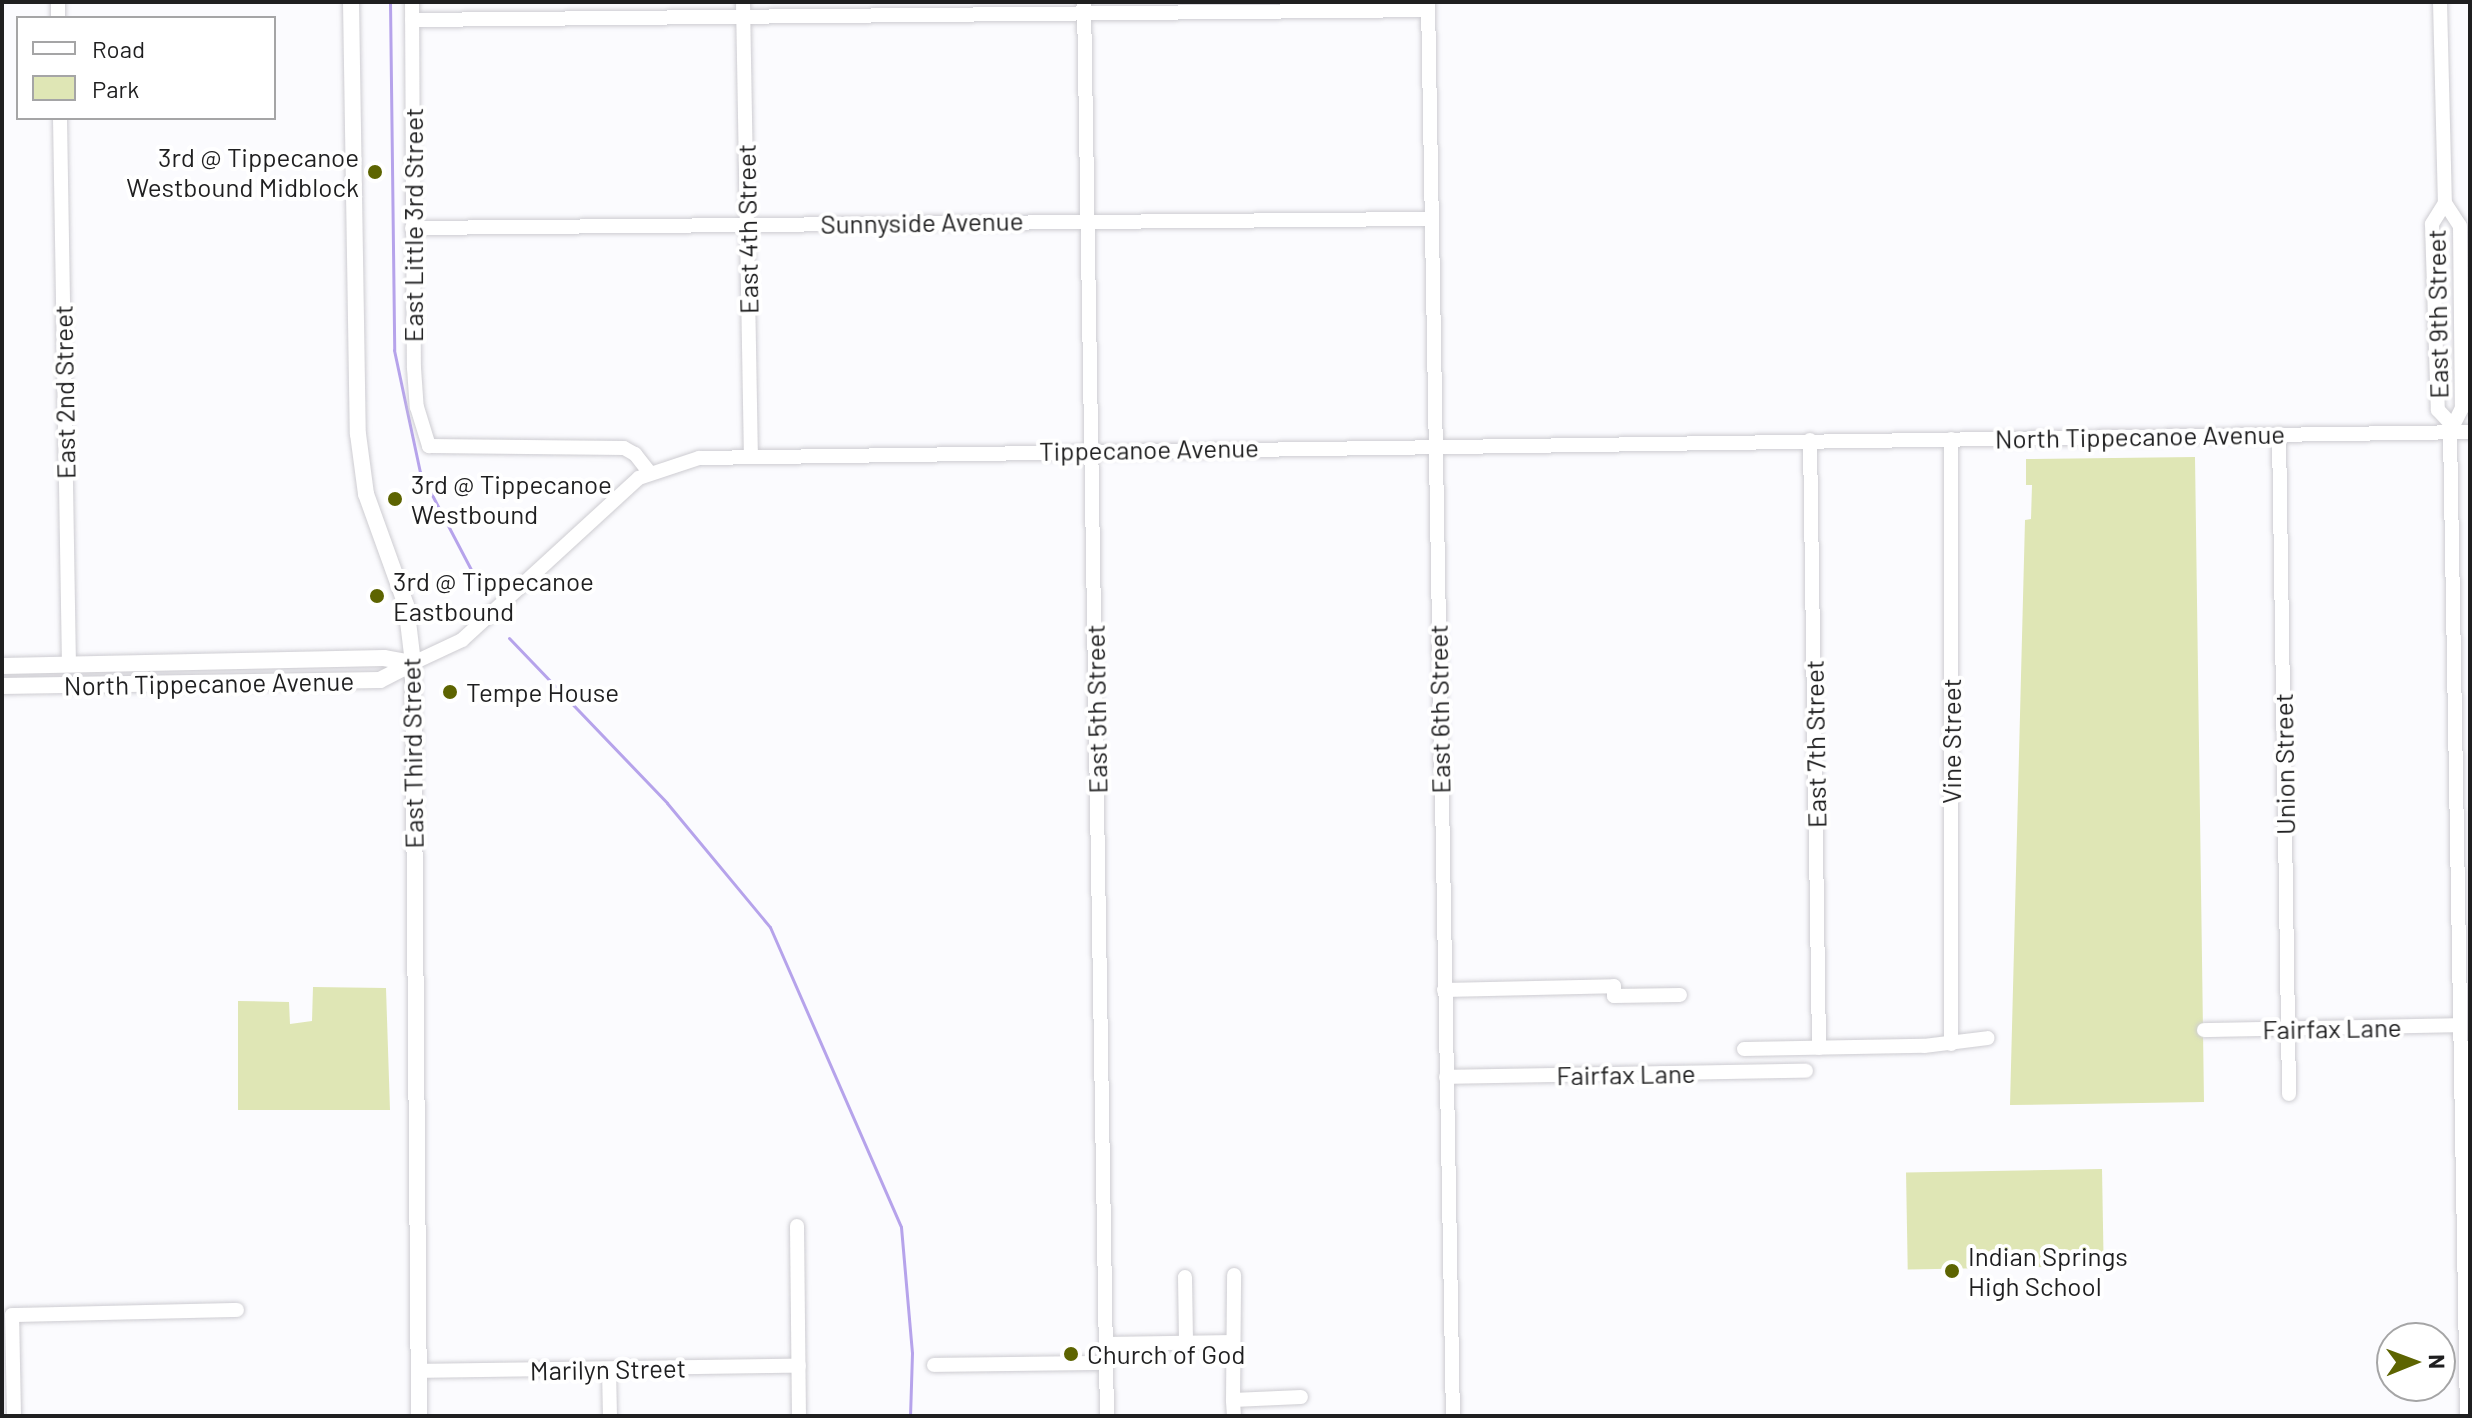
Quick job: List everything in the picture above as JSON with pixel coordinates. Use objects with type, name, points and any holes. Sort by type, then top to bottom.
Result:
[{"type":"main road","name":"East Third Street","points":[[351,2],[358,434],[370,507],[406,605],[413,663],[419,1416]]},
{"type":"main road","name":"North Tippecanoe Avenue","points":[[2,666],[384,658],[413,663]]},
{"type":"main road","name":"North Tippecanoe Avenue","points":[[2,686],[380,680],[413,663]]},
{"type":"main road","points":[[69,665],[70,685]]},
{"type":"street","name":"East Little 3rd Street","points":[[412,2],[412,228],[417,407],[429,446],[624,448],[635,454],[649,472]]},
{"type":"street","points":[[574,2],[574,19]]},
{"type":"street","name":"East 4th Street","points":[[743,2],[751,456]]},
{"type":"street","name":"East 9th Street","points":[[2440,2],[2445,203],[2460,226],[2462,408],[2450,428],[2467,1416]]},
{"type":"street","points":[[412,20],[743,18],[910,10],[1428,6]]},
{"type":"street","name":"East 6th Street","points":[[1428,6],[1453,1416]]},
{"type":"street","name":"East 5th Street","points":[[1084,9],[1107,1416]]},
{"type":"street","name":"East 2nd Street","points":[[60,120],[69,665]]},
{"type":"street","name":"East 9th Street","points":[[2445,203],[2432,224],[2438,410],[2450,428]]},
{"type":"street","name":"Sunnyside Avenue","points":[[412,228],[1432,219]]},
{"type":"street","name":"North Tippecanoe Avenue","points":[[1810,440],[2279,434],[2450,428],[2470,432]]},
{"type":"street","name":"Union Street","points":[[2279,434],[2289,1094]]},
{"type":"street","name":"Vine Street","points":[[1951,439],[1951,1044]]},
{"type":"street","name":"Tippecanoe Avenue","points":[[528,575],[649,472],[690,459],[1810,440]]},
{"type":"street","name":"East 7th Street","points":[[1810,440],[1819,1048]]},
{"type":"street","name":"North Tippecanoe Avenue","points":[[413,663],[462,640],[528,575]]},
{"type":"street","points":[[1444,990],[1614,986],[1614,996],[1680,995]]},
{"type":"street","name":"Fairfax Lane","points":[[2204,1030],[2460,1025]]},
{"type":"street","points":[[1744,1049],[1951,1044],[1988,1038]]},
{"type":"street","name":"Fairfax Lane","points":[[1446,1077],[1806,1071]]},
{"type":"street","points":[[797,1226],[799,1416]]},
{"type":"street","points":[[1234,1275],[1234,1416]]},
{"type":"street","points":[[1185,1277],[1186,1343]]},
{"type":"street","points":[[14,1416],[12,1315],[237,1310]]},
{"type":"street","points":[[1106,1344],[1233,1342]]},
{"type":"street","points":[[934,1365],[1107,1363]]},
{"type":"street","name":"Marilyn Street","points":[[418,1371],[799,1366]]},
{"type":"street","points":[[609,1369],[610,1416]]},
{"type":"street","points":[[1233,1400],[1301,1397]]},
{"type":"green space","points":[[2195,457],[2204,1102],[2010,1105],[2025,520],[2031,519],[2032,485],[2026,485],[2026,459]]},
{"type":"green space","points":[[313,987],[386,988],[390,1110],[238,1110],[238,1001],[289,1002],[290,1024],[312,1021]]},
{"type":"green space","points":[[2102,1169],[2104,1266],[1908,1269],[1906,1172]]},
{"type":"waterway","points":[[390,2],[394,350],[420,472],[478,583]]},
{"type":"waterway","points":[[509,638],[667,803],[770,927],[901,1227],[912,1353],[910,1416]]},
{"type":"place","name":"3rd @ Tippecanoe Westbound Midblock","points":[[375,172]]},
{"type":"place","name":"3rd @ Tippecanoe Westbound","points":[[395,499]]},
{"type":"place","name":"3rd @ Tippecanoe Eastbound","points":[[377,596]]},
{"type":"place","name":"Tempe House","points":[[450,692]]},
{"type":"place","name":"Indian Springs High School","points":[[1952,1271]]},
{"type":"place","name":"Church of God","points":[[1071,1354]]}]
